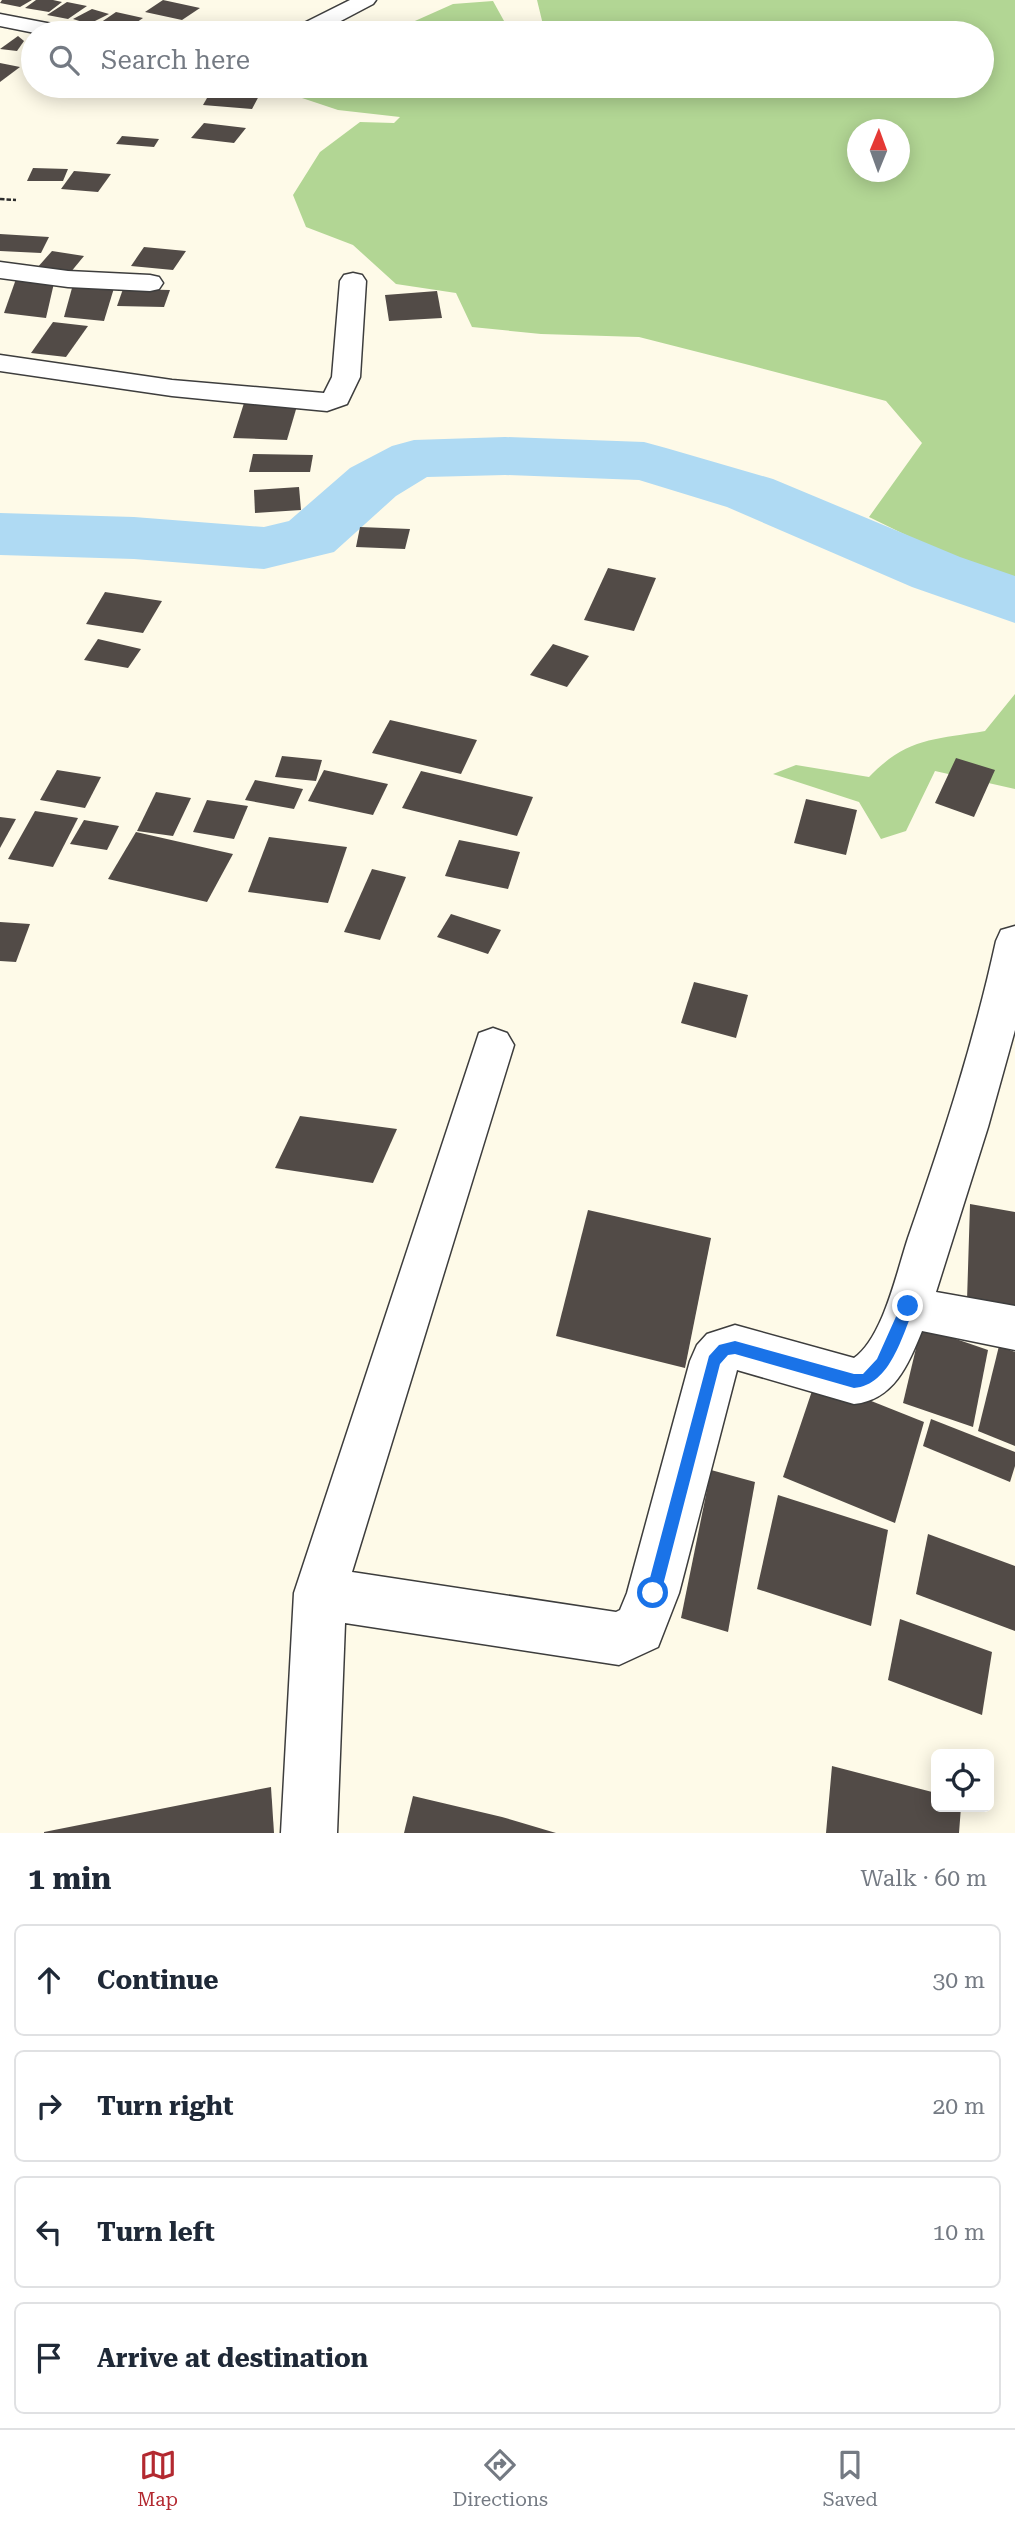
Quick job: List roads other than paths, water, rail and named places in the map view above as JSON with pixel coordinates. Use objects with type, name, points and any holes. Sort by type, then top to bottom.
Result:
[{"type":"street","points":[[325,21],[366,0]]},
{"type":"street","points":[[0,20],[21,24]]},
{"type":"street","points":[[0,270],[68,279],[150,283]]},
{"type":"street","points":[[0,363],[172,388],[327,402],[337,398],[346,377],[353,281]]},
{"type":"street","points":[[320,1593],[619,1639],[639,1628],[653,1593],[714,1361],[724,1350],[735,1347],[854,1381],[866,1380],[882,1364],[908,1306],[977,1098],[1015,941]]},
{"type":"street","points":[[309,1833],[320,1593],[493,1045]]},
{"type":"street","points":[[908,1306],[948,1317],[1015,1328]]},
{"type":"waterway","points":[[0,534],[134,538],[264,548],[311,537],[373,482],[414,459],[505,456],[644,461],[750,493],[936,572],[1015,600]]}]
